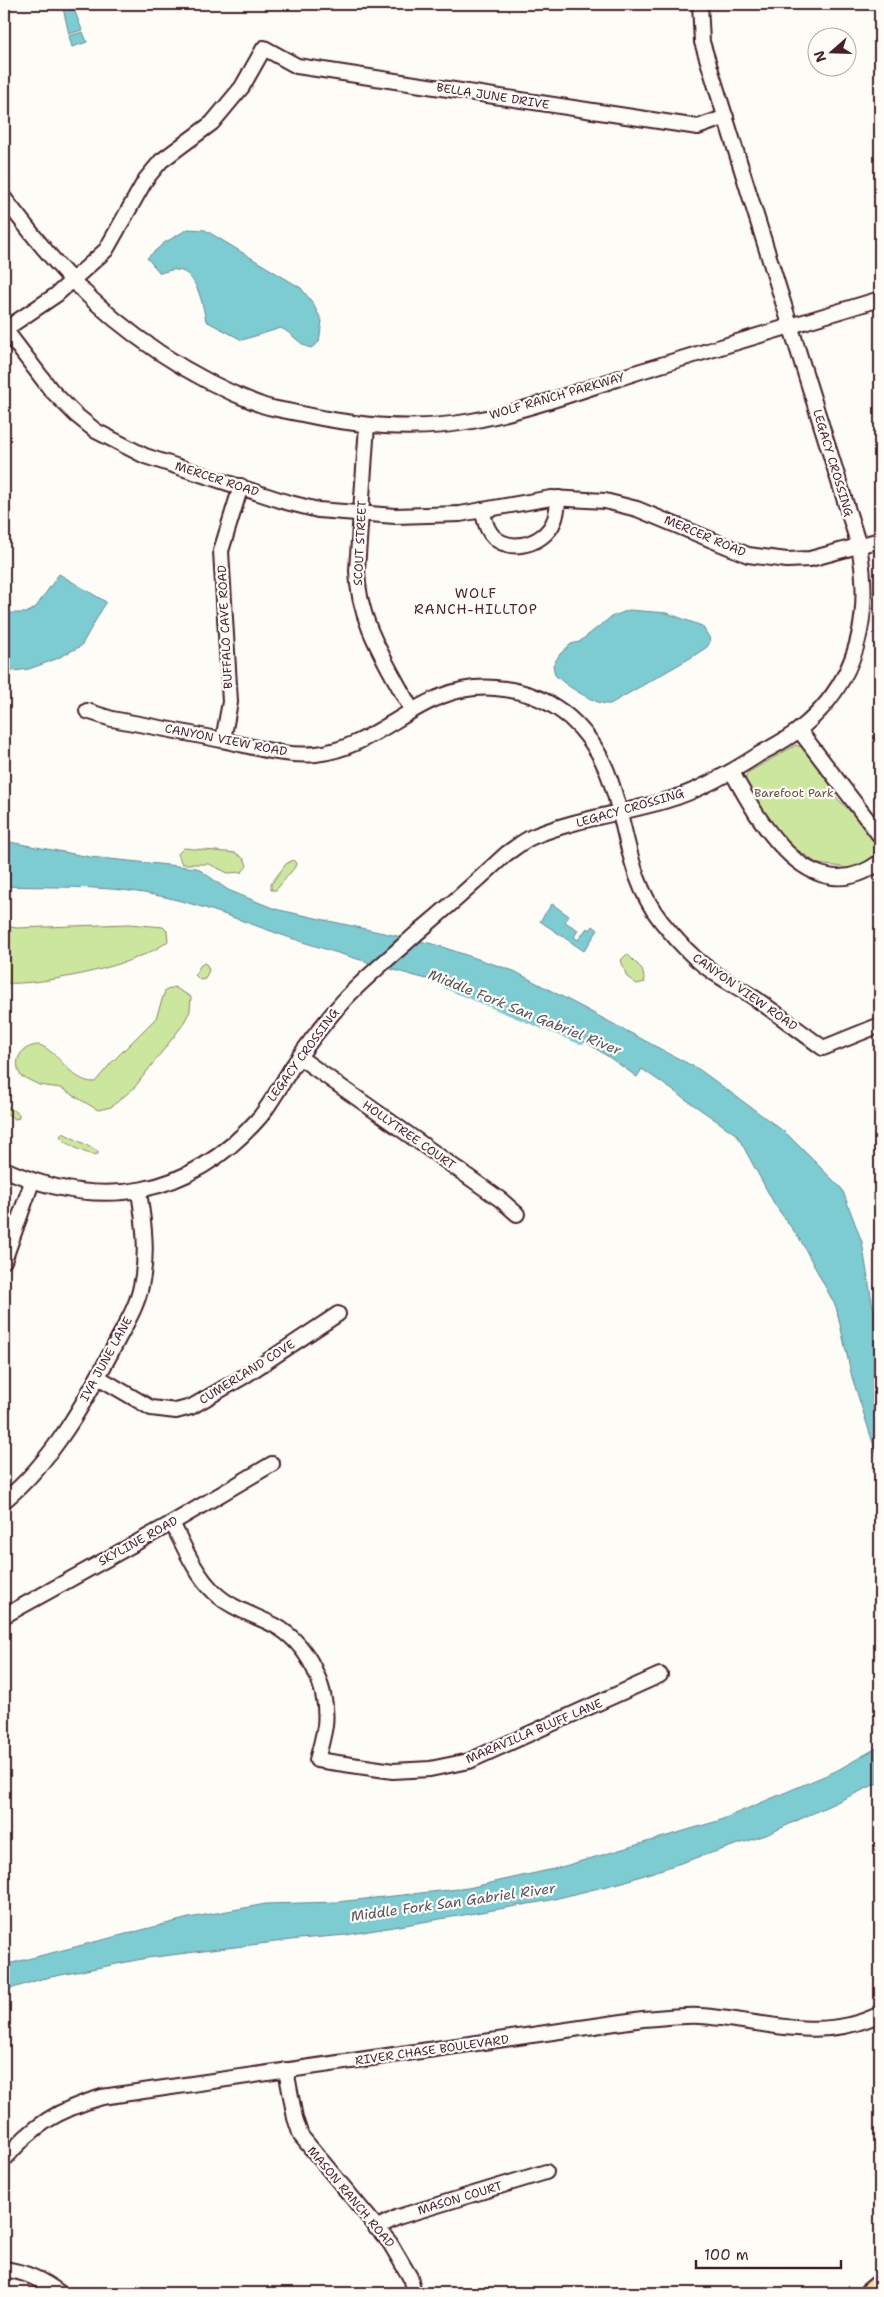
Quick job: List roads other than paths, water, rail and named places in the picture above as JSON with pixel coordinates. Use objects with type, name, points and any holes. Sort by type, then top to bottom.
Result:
[{"type":"main road","points":[[867,2293],[880,2282]]},
{"type":"street","name":"LEGACY CROSSING","points":[[4,1170],[32,1182],[70,1190],[100,1193],[139,1192],[182,1177],[203,1166],[239,1138],[261,1115],[322,1026],[362,982],[506,854],[531,838],[620,810],[678,796],[732,772],[799,730],[824,708],[840,683],[855,652],[863,618],[865,589],[859,546],[702,42],[700,4]]},
{"type":"street","name":"BELLA JUNE DRIVE","points":[[71,280],[106,250],[146,179],[161,161],[212,123],[242,87],[264,48],[297,66],[698,127],[726,118]]},
{"type":"street","name":"WOLF RANCH PARKWAY","points":[[4,198],[71,280],[152,348],[195,376],[261,405],[329,420],[368,425],[425,427],[483,418],[530,407],[790,325],[880,299]]},
{"type":"street","points":[[4,329],[56,295],[71,280]]},
{"type":"street","name":"MERCER ROAD","points":[[4,329],[51,390],[76,415],[96,431],[145,456],[286,502],[318,510],[361,514],[460,514],[559,498],[606,501],[637,509],[748,555],[787,560],[810,558],[880,540]]},
{"type":"street","name":"SCOUT STREET","points":[[368,425],[356,570],[357,591],[361,610],[369,629],[411,709]]},
{"type":"street","name":"BUFFALO CAVE ROAD","points":[[223,740],[230,702],[221,551],[241,486]]},
{"type":"street","points":[[482,510],[488,530],[498,540],[518,546],[535,542],[546,533],[554,522],[559,498]]},
{"type":"street","name":"CANYON VIEW ROAD","points":[[87,711],[112,718],[286,753],[316,754],[350,745],[369,737],[411,709],[445,693],[476,687],[520,691],[546,701],[585,732],[601,755],[609,772],[636,871],[646,896],[660,919],[692,955],[824,1048],[880,1025]]},
{"type":"street","points":[[799,730],[880,836]]},
{"type":"street","points":[[732,772],[756,813],[790,856],[802,866],[818,875],[836,877],[858,874],[880,862]]},
{"type":"street","name":"HOLLYTREE COURT","points":[[299,1057],[501,1200],[517,1214]]},
{"type":"street","points":[[4,1261],[32,1182]]},
{"type":"street","name":"IVA JUNE LANE","points":[[4,1501],[54,1446],[98,1378],[137,1304],[142,1284],[145,1234],[139,1192]]},
{"type":"street","name":"CUMERLAND COVE","points":[[98,1378],[151,1408],[176,1411],[191,1407],[243,1377],[338,1314]]},
{"type":"street","name":"SKYLINE ROAD","points":[[4,1616],[172,1523],[272,1464]]},
{"type":"street","name":"MARAVILLA BLUFF LANE","points":[[172,1523],[203,1579],[214,1592],[228,1603],[276,1626],[295,1642],[313,1666],[320,1682],[325,1725],[317,1760],[393,1771],[430,1769],[469,1761],[660,1675]]},
{"type":"street","name":"RIVER CHASE BOULEVARD","points":[[4,2160],[22,2138],[46,2118],[71,2106],[102,2096],[643,2019],[700,2016],[804,2030],[829,2030],[869,2020],[880,2014]]},
{"type":"street","name":"MASON RANCH ROAD","points":[[286,2070],[295,2118],[302,2136],[399,2256],[410,2277],[414,2293]]},
{"type":"street","name":"MASON COURT","points":[[376,2228],[398,2217],[546,2172]]},
{"type":"street","points":[[4,2269],[23,2272],[35,2277],[60,2293]]},
{"type":"water","points":[[62,4],[72,4],[82,30],[69,34]]},
{"type":"water","points":[[83,32],[87,42],[72,47],[69,36]]},
{"type":"water","points":[[188,229],[205,230],[301,288],[312,302],[322,321],[319,342],[311,348],[307,347],[281,328],[242,340],[206,321],[198,290],[189,276],[174,270],[160,273],[147,258],[164,243]]},
{"type":"water","points":[[59,574],[106,602],[81,646],[56,659],[29,669],[14,671],[4,666],[4,613],[26,613],[36,607]]},
{"type":"water","points":[[629,610],[667,613],[702,626],[710,642],[707,647],[692,657],[610,704],[597,702],[573,689],[555,675],[553,665],[560,654],[571,644],[579,642],[611,617]]},
{"type":"water","points":[[4,841],[90,857],[197,868],[228,890],[275,909],[433,944],[514,971],[700,1070],[786,1133],[842,1189],[862,1242],[872,1302],[880,1335],[880,1465],[852,1377],[836,1307],[801,1241],[775,1205],[737,1135],[642,1069],[637,1077],[568,1031],[531,1012],[482,993],[357,959],[206,908],[165,897],[126,890],[4,886]]},
{"type":"water","points":[[552,904],[569,916],[565,922],[578,930],[574,937],[578,940],[587,928],[590,930],[593,926],[598,930],[584,951],[540,921]]},
{"type":"water","points":[[880,1746],[880,1782],[766,1835],[623,1882],[546,1901],[346,1935],[147,1958],[41,1979],[4,1991],[4,1965],[189,1918],[266,1904],[337,1902],[468,1888],[558,1868],[718,1821],[836,1771]]},
{"type":"waterway","name":"Middle Fork San Gabriel River","points":[[450,981],[581,1035]]},
{"type":"district","name":"WOLF RANCH-HILLTOP","points":[[476,602]]},
{"type":"park label","name":"Barefoot Park","points":[[794,793]]}]
